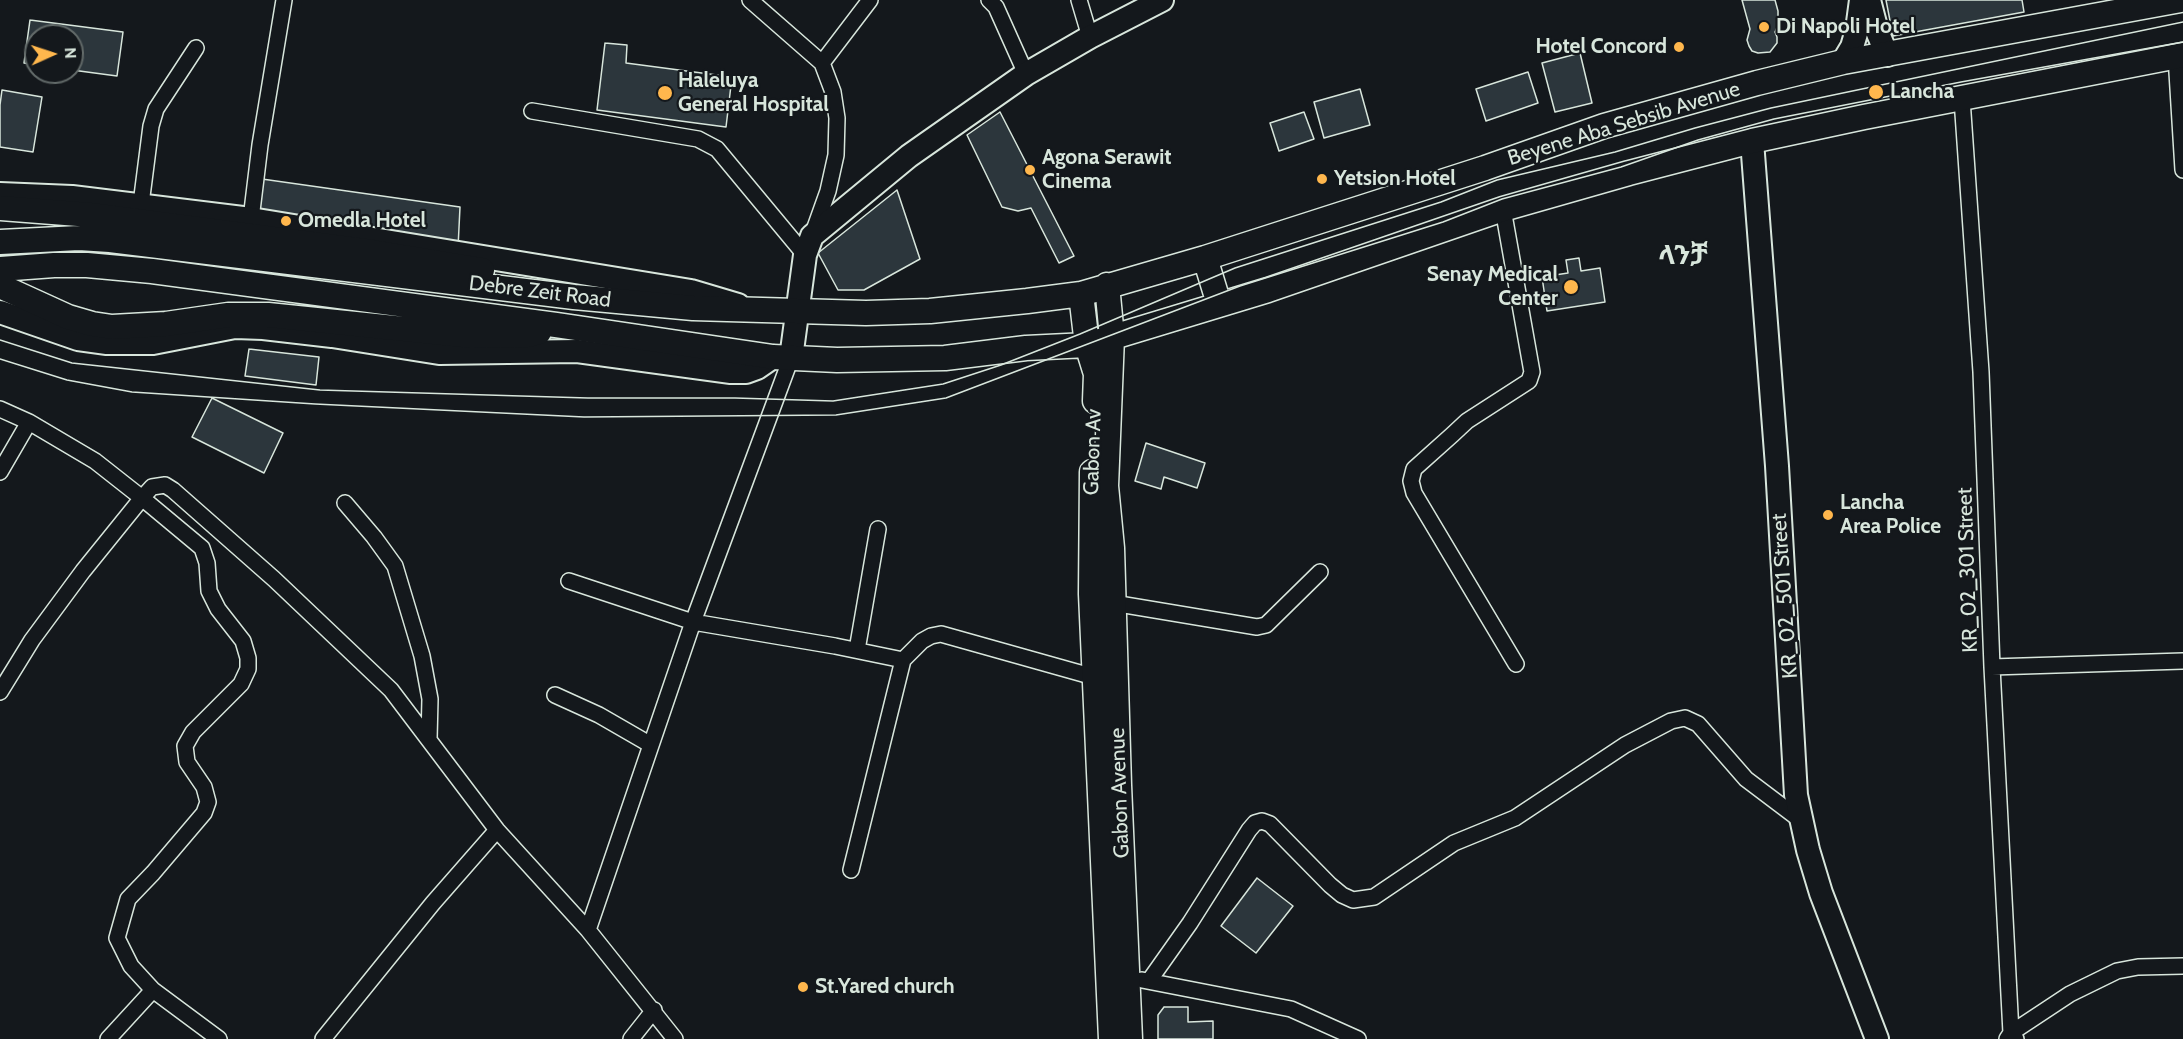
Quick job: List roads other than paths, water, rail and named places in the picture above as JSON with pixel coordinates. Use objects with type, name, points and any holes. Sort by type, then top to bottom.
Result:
[{"type":"main road","name":"Beyene Aba Sebsib Avenue","points":[[1081,294],[1205,258],[1485,168],[1604,126],[1757,83],[1843,62],[2180,0]]},
{"type":"main road","points":[[0,269],[54,265],[118,267],[782,357],[837,360],[945,358],[1026,348],[1087,345],[1268,290],[1503,209],[1752,141],[2180,55]]},
{"type":"main road","points":[[0,208],[91,215],[373,252],[495,272],[574,297]]},
{"type":"main road","name":"Debre Zeit Road","points":[[0,242],[79,238],[110,240],[574,297],[681,307],[759,311],[866,314],[930,311],[1081,294]]},
{"type":"main road","points":[[1205,258],[1219,304]]},
{"type":"main road","name":"Gabon Av","points":[[1107,285],[1112,337],[1106,486],[1112,548]]},
{"type":"main road","points":[[0,286],[68,316],[92,324],[112,327],[166,324],[228,315],[267,315],[472,336],[530,335],[556,325]]},
{"type":"main road","name":"Gabon Av","points":[[1081,294],[1087,345],[1096,374],[1091,506],[1103,607]]},
{"type":"main road","name":"Gabon Avenue","points":[[1111,1039],[1128,980],[1094,677],[1112,548]]},
{"type":"main road","name":"Gabon Avenue","points":[[1103,607],[1130,1039]]},
{"type":"street","points":[[251,219],[260,145],[284,0]]},
{"type":"street","points":[[588,930],[782,357],[796,312],[808,246],[828,191],[836,155],[837,118],[833,92],[822,63],[750,0]]},
{"type":"street","points":[[822,63],[870,0]]},
{"type":"street","points":[[989,0],[996,7],[1026,74]]},
{"type":"street","points":[[1079,0],[1089,37]]},
{"type":"street","points":[[808,246],[909,156],[1026,74],[1089,37],[1162,0]]},
{"type":"street","points":[[1843,62],[1852,46],[1857,30],[1861,0]]},
{"type":"street","points":[[1869,0],[1876,31],[1887,55]]},
{"type":"street","points":[[141,204],[151,126],[156,109],[196,48]]},
{"type":"street","points":[[2180,55],[2183,170]]},
{"type":"street","name":"KR_02_301 Street","points":[[1962,99],[1981,372],[1992,668],[2011,1037]]},
{"type":"street","points":[[532,111],[698,139],[717,149],[808,246]]},
{"type":"street","name":"KR_02_501 Street","points":[[1752,141],[1777,466],[1799,819],[1821,893],[1877,1039]]},
{"type":"street","points":[[0,194],[72,197],[251,219],[691,291],[759,311]]},
{"type":"street","points":[[1503,209],[1532,372],[1529,381],[1460,428],[1414,469],[1411,481],[1414,493],[1516,664]]},
{"type":"street","points":[[0,312],[78,339],[107,343],[153,343],[235,327],[332,336],[440,353],[577,351],[731,372],[746,372],[782,357]]},
{"type":"street","points":[[0,409],[29,422],[95,461],[202,548],[207,563],[209,591],[218,609],[243,641],[249,658],[249,669],[241,684],[193,732],[184,746],[187,762],[204,787],[208,802],[204,813],[128,899],[117,939],[131,966],[153,990],[219,1039]]},
{"type":"street","points":[[0,472],[29,422]]},
{"type":"street","points":[[0,692],[32,640],[82,571],[152,487],[165,485],[181,496],[274,579],[391,690],[497,830],[588,930],[675,1039]]},
{"type":"street","points":[[345,503],[395,566],[422,656],[430,699],[429,739]]},
{"type":"street","points":[[857,650],[878,530]]},
{"type":"street","points":[[1103,607],[1257,627],[1266,625],[1320,572]]},
{"type":"street","points":[[569,581],[693,622],[903,660]]},
{"type":"street","points":[[851,870],[903,660],[922,641],[941,634],[1094,677]]},
{"type":"street","points":[[1992,668],[2183,661]]},
{"type":"street","points":[[555,695],[599,715],[651,745]]},
{"type":"street","points":[[1128,980],[1190,923],[1255,823],[1262,821],[1270,824],[1342,895],[1353,900],[1374,897],[1454,843],[1515,818],[1625,745],[1671,721],[1685,718],[1698,724],[1746,779],[1799,819]]},
{"type":"street","points":[[323,1039],[433,903],[497,830]]},
{"type":"street","points":[[2011,1037],[2070,994],[2117,971],[2138,967],[2183,966]]},
{"type":"street","points":[[1128,980],[1291,1009],[1358,1039]]},
{"type":"street","points":[[108,1039],[153,990]]},
{"type":"street","points":[[631,1039],[654,1010]]},
{"type":"tram line","points":[[0,340],[72,363],[320,390],[588,398],[833,401],[943,384],[1001,365],[1235,268],[1441,202],[1497,180],[1615,152],[1771,108],[2183,22]]},
{"type":"tram line","points":[[0,359],[67,380],[132,392],[315,404],[584,417],[836,415],[946,398],[1240,286],[1443,222],[1502,199],[1621,167],[1698,140],[1774,119],[2183,42]]},
{"type":"place","name":"Di Napoli Hotel","points":[[1764,27]]},
{"type":"place","name":"Hotel Concord","points":[[1679,47]]},
{"type":"place","name":"Lancha","points":[[1876,92]]},
{"type":"place","name":"Haleluya General Hospital","points":[[665,93]]},
{"type":"place","name":"Agona Serawit Cinema","points":[[1030,170]]},
{"type":"place","name":"Yetsion Hotel","points":[[1322,179]]},
{"type":"place","name":"Omedla Hotel","points":[[286,221]]},
{"type":"place","name":"Senay Medical Center","points":[[1571,287]]},
{"type":"place","name":"Lancha Area Police","points":[[1828,515]]},
{"type":"place","name":"St.Yared church","points":[[803,987]]},
{"type":"district","name":"ላንቻ","points":[[1683,256]]}]
